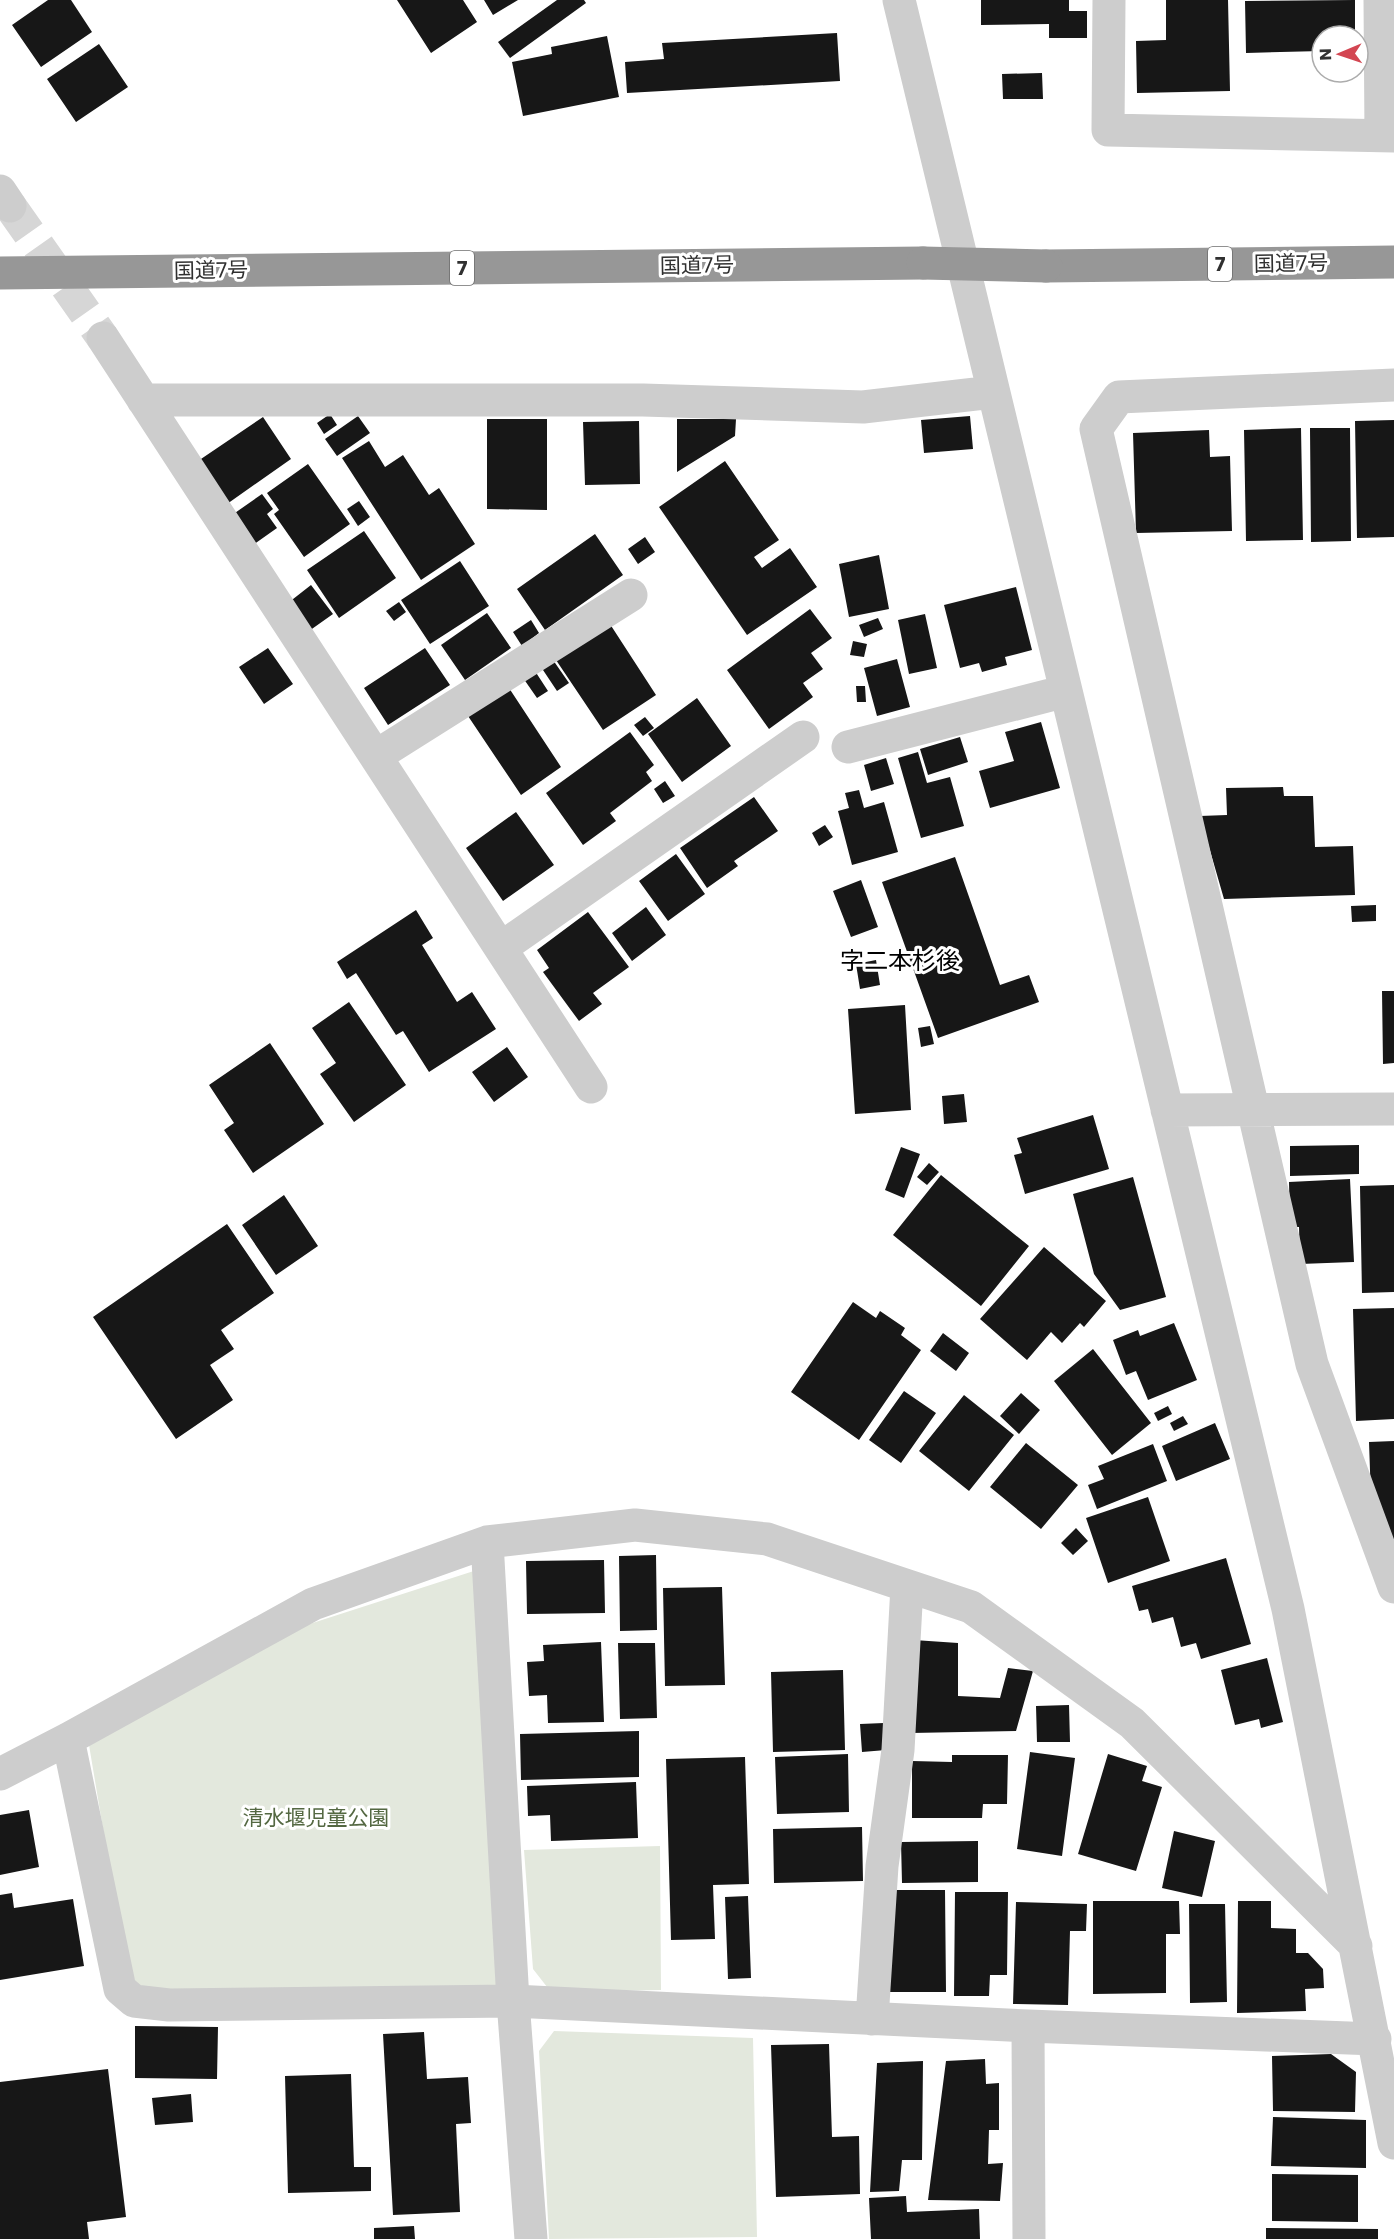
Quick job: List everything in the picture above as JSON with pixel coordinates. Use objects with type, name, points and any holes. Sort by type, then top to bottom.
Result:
[{"type":"highway","name":"国道7号","points":[[0,273],[923,263],[1046,266],[1394,262]]},
{"type":"street","points":[[899,0],[1288,1609],[1394,2143]]},
{"type":"street","points":[[1109,0],[1108,130],[1387,135],[1380,0]]},
{"type":"street","points":[[103,338],[591,1087]]},
{"type":"street","points":[[1394,385],[1119,397],[1096,429],[1255,1109],[1312,1364],[1394,1587]]},
{"type":"street","points":[[143,400],[643,400],[863,407],[993,392]]},
{"type":"street","points":[[376,756],[631,595]]},
{"type":"street","points":[[848,747],[1066,691]]},
{"type":"street","points":[[501,948],[803,737]]},
{"type":"street","points":[[1167,1110],[1394,1109]]},
{"type":"street","points":[[0,1774],[313,1604],[487,1542],[635,1525],[767,1539],[971,1607],[1132,1723],[1356,1946]]},
{"type":"street","points":[[487,1542],[513,2001],[531,2239]]},
{"type":"street","points":[[872,2019],[882,1866],[898,1750],[907,1586]]},
{"type":"street","points":[[68,1739],[120,1989],[134,2001],[169,2005],[513,2001],[1028,2026],[1375,2039]]},
{"type":"street","points":[[1028,2026],[1029,2239]]},
{"type":"green space","name":"清水堰児童公園","points":[[480,1569],[503,1986],[145,1997],[126,1966],[88,1739],[294,1629]]},
{"type":"green space","points":[[660,1846],[661,1990],[551,1992],[533,1969],[524,1850]]},
{"type":"green space","points":[[554,2031],[753,2038],[757,2237],[549,2239],[539,2051]]},
{"type":"building","points":[[48,0],[71,0],[92,32],[41,67],[12,25]]},
{"type":"building","points":[[397,0],[463,0],[477,22],[431,53]]},
{"type":"building","points":[[484,0],[518,0],[493,15]]},
{"type":"building","points":[[557,0],[584,0],[586,3],[510,58],[498,42]]},
{"type":"building","points":[[981,0],[1069,0],[1069,11],[1087,11],[1087,38],[1049,38],[1049,24],[981,25]]},
{"type":"building","points":[[1166,0],[1228,0],[1230,91],[1137,93],[1136,41],[1166,40]]},
{"type":"building","points":[[1355,0],[1355,24],[1310,24],[1310,51],[1246,53],[1245,1]]},
{"type":"building","points":[[837,33],[840,81],[627,93],[625,62],[664,59],[662,43]]},
{"type":"building","points":[[607,36],[619,97],[523,116],[512,62],[552,54],[551,47]]},
{"type":"building","points":[[99,44],[128,87],[76,122],[47,79]]},
{"type":"building","points":[[1042,73],[1043,99],[1003,99],[1002,74]]},
{"type":"building","points":[[330,414],[337,425],[324,434],[317,423]]},
{"type":"building","points":[[358,416],[370,433],[337,456],[325,439]]},
{"type":"building","points":[[970,416],[973,449],[924,453],[921,420]]},
{"type":"building","points":[[263,417],[291,459],[227,504],[198,461]]},
{"type":"building","points":[[487,419],[547,419],[547,510],[487,509]]},
{"type":"building","points":[[677,419],[736,419],[735,436],[677,472]]},
{"type":"building","points":[[1394,420],[1394,537],[1357,538],[1355,421]]},
{"type":"building","points":[[639,421],[640,484],[585,485],[583,422]]},
{"type":"building","points":[[1301,428],[1303,540],[1246,541],[1244,430]]},
{"type":"building","points":[[1310,428],[1350,428],[1351,541],[1311,542]]},
{"type":"building","points":[[1209,430],[1210,457],[1230,456],[1232,531],[1136,533],[1133,433]]},
{"type":"building","points":[[369,441],[385,467],[403,455],[429,495],[439,488],[475,544],[421,580],[342,458]]},
{"type":"building","points":[[725,461],[779,540],[754,557],[762,568],[790,548],[817,587],[747,635],[659,507]]},
{"type":"building","points":[[308,464],[350,524],[304,557],[274,514],[279,510],[267,493]]},
{"type":"building","points":[[262,494],[273,509],[267,514],[277,528],[253,545],[232,515]]},
{"type":"building","points":[[359,501],[370,517],[358,526],[347,509]]},
{"type":"building","points":[[364,531],[396,578],[339,618],[307,570]]},
{"type":"building","points":[[595,534],[623,575],[545,630],[517,589]]},
{"type":"building","points":[[645,537],[655,552],[638,564],[628,549]]},
{"type":"building","points":[[879,555],[889,609],[849,617],[839,564]]},
{"type":"building","points":[[460,561],[489,606],[430,644],[401,600]]},
{"type":"building","points":[[311,585],[333,614],[309,631],[288,603]]},
{"type":"building","points":[[1016,587],[1032,650],[1005,657],[1007,665],[982,672],[979,663],[960,668],[944,605]]},
{"type":"building","points":[[399,602],[406,612],[394,621],[386,611]]},
{"type":"building","points":[[810,609],[832,638],[811,653],[823,669],[803,683],[813,697],[769,729],[727,670]]},
{"type":"building","points":[[487,613],[511,648],[465,680],[441,645]]},
{"type":"building","points":[[925,614],[937,668],[909,674],[898,620]]},
{"type":"building","points":[[878,618],[883,629],[864,637],[859,625]]},
{"type":"building","points":[[531,620],[539,633],[522,646],[513,632]]},
{"type":"building","points":[[608,621],[656,695],[603,730],[554,657]]},
{"type":"building","points":[[853,641],[867,644],[864,657],[850,655]]},
{"type":"building","points":[[268,648],[293,684],[264,704],[239,667]]},
{"type":"building","points":[[425,648],[450,685],[388,725],[364,688]]},
{"type":"building","points":[[897,659],[910,707],[877,716],[864,668]]},
{"type":"building","points":[[553,660],[569,683],[557,691],[541,667]]},
{"type":"building","points":[[533,668],[548,691],[537,698],[521,675]]},
{"type":"building","points":[[856,686],[865,686],[866,702],[857,702]]},
{"type":"building","points":[[509,688],[561,767],[521,795],[468,716]]},
{"type":"building","points":[[697,698],[731,746],[682,782],[648,734]]},
{"type":"building","points":[[645,717],[654,728],[643,736],[634,725]]},
{"type":"building","points":[[1041,722],[1060,788],[990,808],[979,771],[1014,761],[1005,732]]},
{"type":"building","points":[[630,732],[654,765],[646,772],[652,781],[610,813],[616,821],[583,845],[546,793]]},
{"type":"building","points":[[960,737],[968,762],[928,775],[920,749]]},
{"type":"building","points":[[918,752],[927,783],[950,777],[964,826],[921,838],[898,758]]},
{"type":"building","points":[[886,758],[894,784],[871,791],[864,765]]},
{"type":"building","points":[[665,781],[675,796],[663,803],[654,789]]},
{"type":"building","points":[[1283,787],[1284,796],[1313,796],[1315,847],[1353,846],[1355,895],[1224,899],[1200,816],[1227,815],[1226,788]]},
{"type":"building","points":[[859,790],[864,808],[884,802],[898,852],[852,865],[838,811],[849,808],[845,793]]},
{"type":"building","points":[[754,797],[778,831],[734,861],[738,866],[707,888],[680,848]]},
{"type":"building","points":[[516,812],[554,865],[503,901],[466,848]]},
{"type":"building","points":[[825,825],[833,837],[819,846],[812,833]]},
{"type":"building","points":[[676,854],[705,894],[668,921],[639,881]]},
{"type":"building","points":[[955,857],[1000,985],[1029,975],[1039,1002],[938,1038],[882,882]]},
{"type":"building","points":[[861,880],[878,927],[851,937],[833,891]]},
{"type":"building","points":[[1376,905],[1376,921],[1352,922],[1351,906]]},
{"type":"building","points":[[646,907],[666,935],[632,961],[612,933]]},
{"type":"building","points":[[416,910],[433,938],[422,945],[457,1002],[472,992],[496,1029],[429,1072],[403,1031],[396,1035],[356,973],[347,979],[337,962]]},
{"type":"building","points":[[588,912],[629,967],[593,993],[602,1004],[579,1021],[543,972],[549,968],[537,950]]},
{"type":"building","points":[[876,960],[880,985],[860,989],[856,964]]},
{"type":"building","points":[[1382,991],[1394,991],[1394,1063],[1383,1064]]},
{"type":"building","points":[[349,1002],[406,1085],[354,1122],[320,1074],[336,1063],[312,1028]]},
{"type":"building","points":[[905,1005],[911,1110],[855,1114],[848,1009]]},
{"type":"building","points":[[930,1026],[934,1044],[921,1047],[918,1028]]},
{"type":"building","points":[[270,1043],[324,1124],[253,1173],[224,1130],[234,1123],[209,1085]]},
{"type":"building","points":[[507,1047],[528,1077],[494,1102],[472,1072]]},
{"type":"building","points":[[964,1094],[967,1122],[944,1124],[942,1096]]},
{"type":"building","points":[[1093,1115],[1109,1169],[1025,1194],[1014,1155],[1022,1153],[1017,1138]]},
{"type":"building","points":[[1359,1145],[1359,1174],[1290,1176],[1290,1146]]},
{"type":"building","points":[[901,1147],[920,1154],[904,1198],[885,1190]]},
{"type":"building","points":[[929,1163],[939,1172],[927,1185],[917,1177]]},
{"type":"building","points":[[941,1175],[1029,1246],[981,1306],[893,1235]]},
{"type":"building","points":[[1133,1177],[1166,1297],[1120,1310],[1094,1274],[1073,1194]]},
{"type":"building","points":[[1350,1179],[1354,1262],[1300,1264],[1299,1227],[1290,1227],[1289,1182]]},
{"type":"building","points":[[1394,1185],[1394,1292],[1362,1293],[1360,1186]]},
{"type":"building","points":[[284,1195],[318,1246],[276,1275],[242,1225]]},
{"type":"building","points":[[227,1224],[274,1293],[221,1330],[234,1349],[210,1365],[233,1400],[176,1439],[93,1317]]},
{"type":"building","points":[[1044,1247],[1106,1301],[1084,1327],[1080,1323],[1062,1343],[1051,1332],[1027,1360],[980,1319]]},
{"type":"building","points":[[853,1302],[876,1318],[880,1311],[905,1328],[901,1335],[921,1350],[859,1440],[791,1392]]},
{"type":"building","points":[[1394,1308],[1394,1419],[1356,1421],[1353,1309]]},
{"type":"building","points":[[1174,1323],[1197,1380],[1148,1400],[1136,1371],[1126,1375],[1113,1340],[1138,1330],[1140,1336]]},
{"type":"building","points":[[943,1333],[969,1353],[956,1371],[930,1351]]},
{"type":"building","points":[[1093,1349],[1151,1423],[1112,1455],[1054,1381]]},
{"type":"building","points":[[904,1391],[936,1413],[901,1463],[869,1440]]},
{"type":"building","points":[[1021,1393],[1040,1410],[1019,1434],[1000,1416]]},
{"type":"building","points":[[964,1395],[1014,1435],[969,1491],[919,1451]]},
{"type":"building","points":[[1168,1406],[1172,1414],[1158,1421],[1154,1413]]},
{"type":"building","points":[[1183,1416],[1188,1424],[1174,1431],[1170,1423]]},
{"type":"building","points":[[1215,1423],[1230,1459],[1176,1481],[1162,1446]]},
{"type":"building","points":[[1394,1441],[1394,1549],[1371,1499],[1369,1442]]},
{"type":"building","points":[[1026,1443],[1078,1485],[1041,1529],[990,1487]]},
{"type":"building","points":[[1153,1444],[1167,1481],[1097,1509],[1088,1485],[1104,1479],[1098,1466]]},
{"type":"building","points":[[1148,1497],[1170,1561],[1108,1583],[1086,1518]]},
{"type":"building","points":[[1076,1528],[1088,1541],[1073,1555],[1061,1543]]},
{"type":"building","points":[[656,1555],[657,1630],[620,1631],[619,1556]]},
{"type":"building","points":[[1226,1558],[1251,1644],[1201,1659],[1196,1643],[1181,1647],[1173,1617],[1152,1623],[1148,1609],[1139,1611],[1132,1586]]},
{"type":"building","points":[[604,1560],[605,1613],[527,1614],[526,1561]]},
{"type":"building","points":[[722,1587],[725,1685],[665,1686],[663,1588]]},
{"type":"building","points":[[914,1640],[958,1643],[958,1696],[1000,1698],[1008,1668],[1033,1671],[1016,1731],[911,1733]]},
{"type":"building","points":[[601,1642],[604,1722],[548,1723],[547,1695],[529,1696],[527,1662],[544,1661],[543,1645]]},
{"type":"building","points":[[618,1643],[655,1643],[657,1718],[620,1719]]},
{"type":"building","points":[[1267,1658],[1283,1722],[1261,1728],[1259,1719],[1235,1725],[1221,1670]]},
{"type":"building","points":[[843,1670],[845,1750],[773,1752],[771,1672]]},
{"type":"building","points":[[1069,1705],[1070,1742],[1037,1742],[1036,1706]]},
{"type":"building","points":[[884,1723],[886,1750],[862,1752],[860,1724]]},
{"type":"building","points":[[639,1731],[639,1777],[521,1780],[520,1734]]},
{"type":"building","points":[[1030,1752],[1075,1758],[1062,1856],[1017,1849]]},
{"type":"building","points":[[848,1754],[849,1812],[777,1814],[775,1757]]},
{"type":"building","points":[[1108,1754],[1147,1766],[1142,1781],[1162,1787],[1136,1871],[1078,1854]]},
{"type":"building","points":[[952,1755],[1008,1755],[1007,1804],[983,1804],[982,1818],[912,1818],[912,1761],[952,1762]]},
{"type":"building","points":[[745,1757],[749,1884],[713,1885],[715,1939],[671,1940],[666,1759]]},
{"type":"building","points":[[636,1782],[638,1838],[551,1841],[550,1815],[528,1816],[527,1786]]},
{"type":"building","points":[[29,1810],[39,1867],[0,1875],[0,1815]]},
{"type":"building","points":[[862,1827],[863,1881],[774,1883],[773,1829]]},
{"type":"building","points":[[1174,1831],[1215,1841],[1202,1897],[1162,1888]]},
{"type":"building","points":[[978,1841],[978,1882],[902,1883],[901,1842]]},
{"type":"building","points":[[890,1890],[945,1890],[946,1992],[890,1992]]},
{"type":"building","points":[[955,1892],[1008,1892],[1007,1975],[990,1975],[989,1996],[954,1996]]},
{"type":"building","points":[[12,1893],[14,1908],[73,1899],[84,1966],[0,1980],[0,1895]]},
{"type":"building","points":[[748,1896],[751,1978],[728,1979],[725,1897]]},
{"type":"building","points":[[1093,1901],[1179,1901],[1180,1934],[1166,1934],[1166,1993],[1093,1994]]},
{"type":"building","points":[[1238,1901],[1271,1901],[1271,1928],[1296,1929],[1296,1953],[1308,1953],[1323,1969],[1324,1988],[1305,1989],[1306,2011],[1237,2013]]},
{"type":"building","points":[[1016,1902],[1087,1904],[1086,1931],[1070,1931],[1068,2005],[1013,2004]]},
{"type":"building","points":[[1189,1904],[1225,1904],[1227,2002],[1190,2003]]},
{"type":"building","points":[[135,2026],[218,2027],[217,2079],[135,2078]]},
{"type":"building","points":[[424,2032],[427,2079],[468,2077],[471,2123],[456,2124],[460,2212],[393,2215],[383,2034]]},
{"type":"building","points":[[829,2044],[832,2137],[859,2136],[860,2194],[776,2197],[771,2045]]},
{"type":"building","points":[[1331,2054],[1356,2072],[1355,2112],[1273,2111],[1272,2056]]},
{"type":"building","points":[[985,2059],[986,2084],[999,2083],[999,2130],[989,2130],[988,2164],[1003,2163],[1000,2201],[928,2200],[946,2061]]},
{"type":"building","points":[[923,2061],[922,2160],[902,2160],[899,2191],[870,2192],[877,2063]]},
{"type":"building","points":[[108,2069],[126,2217],[87,2222],[89,2239],[0,2239],[0,2082]]},
{"type":"building","points":[[351,2074],[354,2167],[371,2167],[371,2191],[288,2193],[285,2076]]},
{"type":"building","points":[[191,2094],[193,2122],[155,2125],[152,2098]]},
{"type":"building","points":[[1273,2117],[1366,2120],[1366,2168],[1271,2166]]},
{"type":"building","points":[[1272,2174],[1358,2175],[1358,2222],[1272,2221]]},
{"type":"building","points":[[906,2196],[907,2212],[979,2209],[980,2239],[871,2239],[869,2198]]},
{"type":"building","points":[[414,2226],[415,2239],[374,2239],[374,2228]]},
{"type":"building","points":[[1266,2228],[1378,2229],[1378,2239],[1266,2239]]},
{"type":"tunnel","points":[[10,206],[103,338]]},
{"type":"district","name":"字二本杉後","points":[[900,960]]}]
